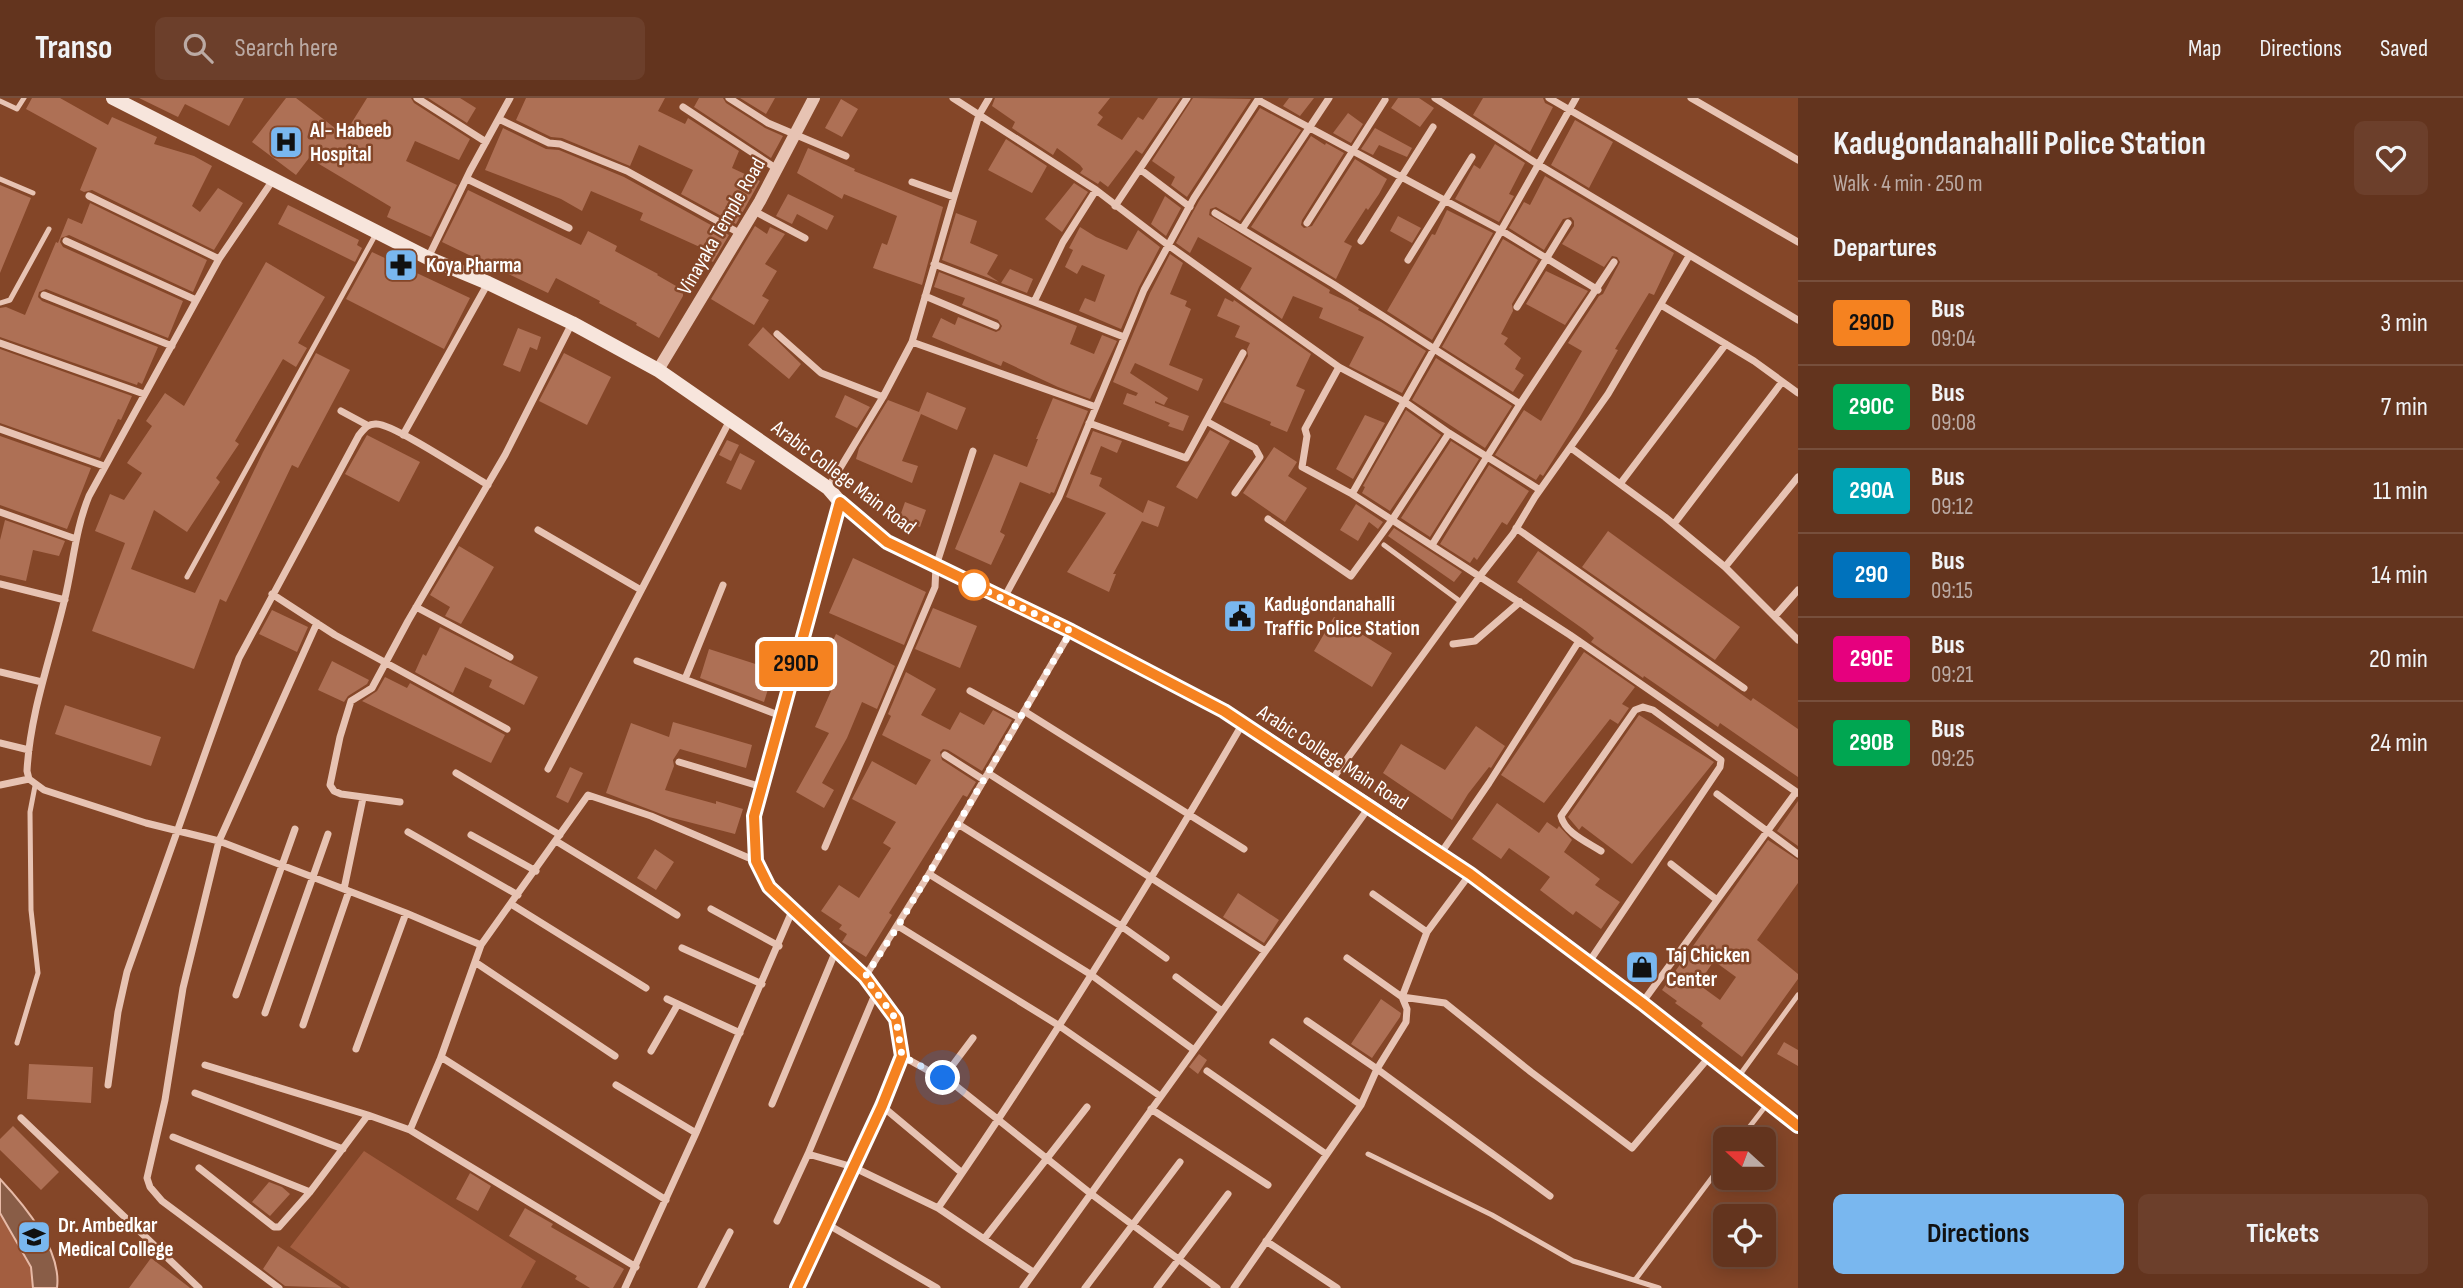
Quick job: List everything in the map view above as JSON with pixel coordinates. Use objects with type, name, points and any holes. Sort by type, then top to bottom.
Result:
[{"type":"main road","name":"Arabic College Main Road","points":[[113,98],[428,258],[572,323],[658,370],[828,488],[840,502],[887,542],[1071,631],[1224,711],[1441,853],[1642,1003],[1798,1126]]},
{"type":"street","points":[[417,98],[486,142]]},
{"type":"street","points":[[729,98],[768,124],[846,156]]},
{"type":"street","name":"Vinayaka Temple Road","points":[[658,370],[741,234],[814,98]]},
{"type":"street","points":[[953,98],[1096,190],[1339,367],[1405,402],[1540,490]]},
{"type":"street","points":[[828,488],[883,397],[912,342],[979,115],[989,98]]},
{"type":"street","points":[[1115,206],[1187,98]]},
{"type":"street","points":[[1242,229],[1329,98]]},
{"type":"street","points":[[1434,98],[1539,165],[1798,320]]},
{"type":"street","points":[[1549,98],[1798,242]]},
{"type":"street","points":[[1352,494],[1576,98]]},
{"type":"street","points":[[1691,98],[1798,160]]},
{"type":"street","points":[[428,258],[507,99]]},
{"type":"street","points":[[1004,599],[1059,497],[1144,290],[1190,207],[1259,99],[1502,231],[1598,290]]},
{"type":"street","points":[[1307,223],[1385,100]]},
{"type":"street","points":[[683,107],[777,169]]},
{"type":"street","points":[[499,119],[549,143],[560,144],[627,172],[741,234]]},
{"type":"street","points":[[1361,241],[1433,127]]},
{"type":"street","points":[[1408,260],[1472,157]]},
{"type":"street","points":[[1141,170],[1190,207]]},
{"type":"street","points":[[467,179],[569,229]]},
{"type":"street","points":[[273,180],[219,259],[104,466],[84,509],[65,600],[42,682],[29,750],[29,779],[44,790],[146,823],[219,841],[407,913],[481,945]]},
{"type":"street","points":[[912,182],[954,197]]},
{"type":"street","points":[[1034,302],[1063,242],[1096,190]]},
{"type":"street","points":[[89,196],[219,259]]},
{"type":"street","points":[[754,211],[805,238]]},
{"type":"street","points":[[1215,213],[1333,284],[1520,404]]},
{"type":"street","points":[[1517,307],[1568,223]]},
{"type":"street","points":[[66,241],[196,300]]},
{"type":"street","points":[[1330,782],[1516,528],[1608,394],[1689,256]]},
{"type":"street","points":[[1432,545],[1520,404],[1598,290],[1614,262]]},
{"type":"street","points":[[934,264],[1124,337]]},
{"type":"street","points":[[403,435],[488,283]]},
{"type":"street","points":[[44,295],[172,346]]},
{"type":"street","points":[[925,296],[996,326]]},
{"type":"street","points":[[1661,304],[1798,393]]},
{"type":"street","points":[[400,802],[341,794],[334,791],[330,785],[351,701],[372,688],[488,485],[572,323]]},
{"type":"street","points":[[778,334],[821,373],[883,397]]},
{"type":"street","points":[[912,342],[1096,407]]},
{"type":"street","points":[[0,343],[145,394]]},
{"type":"street","points":[[1620,484],[1726,345]]},
{"type":"street","points":[[1089,423],[1186,458],[1243,353]]},
{"type":"street","points":[[1339,367],[1305,429],[1307,436],[1301,467],[1352,494],[1520,602],[1797,792],[1642,1003]]},
{"type":"street","points":[[1674,524],[1782,382]]},
{"type":"street","points":[[341,411],[367,425],[378,424],[403,435],[488,485]]},
{"type":"street","points":[[548,769],[730,420]]},
{"type":"street","points":[[1206,421],[1255,447],[1260,457],[1234,493]]},
{"type":"street","points":[[108,1086],[118,1012],[127,972],[239,658],[359,435],[367,425]]},
{"type":"street","points":[[0,429],[104,466]]},
{"type":"street","points":[[1268,519],[1351,576],[1392,520],[1449,433]]},
{"type":"street","points":[[1571,448],[1674,524],[1726,567],[1798,640]]},
{"type":"street","points":[[825,847],[935,587],[936,566],[973,451]]},
{"type":"street","points":[[1726,567],[1798,477]]},
{"type":"street","points":[[797,1288],[882,1106],[902,1056],[896,1019],[865,977],[769,887],[756,861],[754,816],[840,502]]},
{"type":"street","points":[[0,512],[76,539]]},
{"type":"street","points":[[1516,528],[1744,688]]},
{"type":"street","points":[[538,530],[641,590]]},
{"type":"street","points":[[0,584],[65,600]]},
{"type":"street","points":[[685,679],[723,585]]},
{"type":"street","points":[[1774,616],[1798,590]]},
{"type":"street","points":[[272,594],[385,664],[507,729]]},
{"type":"street","points":[[1453,644],[1475,641],[1520,602]]},
{"type":"street","points":[[416,607],[510,657]]},
{"type":"street","points":[[279,1288],[162,1201],[147,1178],[165,1100],[183,988],[219,841],[317,623]]},
{"type":"street","points":[[865,977],[929,874],[1071,631]]},
{"type":"street","points":[[1441,853],[1579,641]]},
{"type":"street","points":[[637,661],[781,716]]},
{"type":"street","points":[[0,672],[42,682]]},
{"type":"street","points":[[970,691],[1022,715],[1244,849]]},
{"type":"street","points":[[1588,963],[1720,767],[1721,760],[1653,710],[1643,707],[1635,710],[1561,816],[1563,824],[1571,832],[1601,852]]},
{"type":"street","points":[[938,1208],[999,1120],[1152,877],[1243,723]]},
{"type":"street","points":[[0,743],[29,750]]},
{"type":"street","points":[[945,755],[1152,877],[1265,951]]},
{"type":"street","points":[[679,762],[762,787]]},
{"type":"street","points":[[456,773],[677,915]]},
{"type":"street","points":[[0,785],[29,779]]},
{"type":"street","points":[[1717,794],[1798,854]]},
{"type":"street","points":[[410,1130],[441,1057],[481,945],[588,795],[651,816],[756,861]]},
{"type":"street","points":[[303,1025],[347,890],[363,798]]},
{"type":"street","points":[[1023,1288],[1370,806]]},
{"type":"street","points":[[958,824],[1121,926],[1167,958]]},
{"type":"street","points":[[236,995],[295,829]]},
{"type":"street","points":[[408,832],[518,894]]},
{"type":"street","points":[[265,1013],[328,834]]},
{"type":"street","points":[[471,835],[536,871]]},
{"type":"street","points":[[1671,864],[1717,900]]},
{"type":"street","points":[[929,874],[1090,974],[1194,1050]]},
{"type":"street","points":[[1234,1288],[1360,1105],[1377,1069],[1406,1022],[1407,1009],[1402,997],[1427,932],[1470,874]]},
{"type":"street","points":[[1373,894],[1427,932]]},
{"type":"street","points":[[511,904],[646,988]]},
{"type":"street","points":[[711,909],[779,946]]},
{"type":"street","points":[[625,1288],[779,946],[793,909]]},
{"type":"street","points":[[356,1049],[407,913]]},
{"type":"street","points":[[898,926],[1058,1025],[1160,1096]]},
{"type":"street","points":[[682,948],[762,984]]},
{"type":"street","points":[[772,1104],[837,948]]},
{"type":"street","points":[[1347,957],[1402,997],[1445,1003],[1632,1148],[1710,1056]]},
{"type":"street","points":[[475,962],[615,1056]]},
{"type":"street","points":[[1176,977],[1222,1011]]},
{"type":"street","points":[[777,1221],[876,992]]},
{"type":"street","points":[[667,999],[740,1033]]},
{"type":"street","points":[[651,1051],[678,1004]]},
{"type":"street","points":[[1307,1021],[1550,1196]]},
{"type":"street","points":[[943,1078],[973,1038]]},
{"type":"street","points":[[1273,1042],[1360,1105]]},
{"type":"street","points":[[902,1056],[943,1078],[1217,1288]]},
{"type":"street","points":[[441,1057],[666,1200]]},
{"type":"street","points":[[205,1065],[410,1130],[636,1267]]},
{"type":"street","points":[[1207,1072],[1326,1154]]},
{"type":"street","points":[[616,1085],[696,1133]]},
{"type":"street","points":[[195,1093],[343,1149]]},
{"type":"street","points":[[882,1106],[962,1173]]},
{"type":"street","points":[[984,1239],[1087,1107]]},
{"type":"street","points":[[1151,1109],[1268,1185]]},
{"type":"street","points":[[199,1168],[277,1227],[284,1224],[310,1192],[368,1115]]},
{"type":"street","points":[[21,1118],[199,1288]]},
{"type":"street","points":[[173,1137],[310,1192]]},
{"type":"street","points":[[808,1154],[853,1167],[938,1208],[1033,1272]]},
{"type":"street","points":[[1084,1288],[1180,1162]]},
{"type":"street","points":[[1157,1288],[1228,1194]]},
{"type":"street","points":[[827,1224],[937,1288]]},
{"type":"street","points":[[701,1288],[730,1232]]},
{"type":"street","points":[[1266,1241],[1338,1288]]},
{"type":"lane","points":[[0,101],[17,109],[24,98]]},
{"type":"lane","points":[[0,179],[33,193]]},
{"type":"lane","points":[[0,303],[10,300],[48,229]]},
{"type":"lane","points":[[187,577],[377,232]]},
{"type":"lane","points":[[1384,545],[1461,602]]},
{"type":"lane","points":[[17,1043],[38,972],[31,910],[30,811],[35,786]]},
{"type":"lane","points":[[1737,1078],[1798,995]]},
{"type":"lane","points":[[1749,1127],[1768,1102]]},
{"type":"lane","points":[[1368,1154],[1492,1215],[1573,1261],[1658,1288]]},
{"type":"lane","points":[[1635,1280],[1713,1176]]},
{"type":"shaded area","points":[[364,1151],[536,1261],[521,1288],[350,1288],[290,1247]]},
{"type":"shaded area","points":[[0,1179],[30,1215],[48,1244],[54,1259],[57,1288],[33,1288],[31,1267],[0,1213]]},
{"type":"shaded area","points":[[0,1213],[31,1267],[33,1288],[0,1288]]},
{"type":"building","points":[[32,98],[60,98],[108,125],[112,117],[157,137],[154,144],[194,156],[212,166],[192,206],[200,212],[218,188],[243,203],[214,250],[92,190],[80,190],[97,148],[26,109]]},
{"type":"building","points":[[139,98],[244,98],[229,126],[185,104],[178,117]]},
{"type":"building","points":[[286,98],[296,98],[344,135],[367,98],[411,98],[414,103],[470,139],[459,160],[415,141],[406,161],[457,185],[431,237],[387,217],[391,207],[309,158],[296,175],[252,142]]},
{"type":"building","points":[[428,98],[460,98],[476,108],[467,123]]},
{"type":"building","points":[[526,98],[665,98],[658,111],[685,124],[688,118],[739,151],[732,168],[760,181],[736,224],[681,194],[693,170],[639,145],[630,166],[562,138],[551,137],[516,120]]},
{"type":"building","points":[[699,98],[723,98],[726,103],[765,128],[783,136],[771,158],[694,107]]},
{"type":"building","points":[[740,98],[775,98],[766,114]]},
{"type":"building","points":[[995,98],[1110,98],[1098,113],[1103,117],[1097,125],[1122,140],[1138,117],[1143,120],[1158,98],[1180,98],[1142,154],[1136,150],[1108,187],[1080,173],[1083,169],[1080,165],[1057,148],[1053,155],[1012,128],[1015,122],[992,106]]},
{"type":"building","points":[[1193,98],[1251,99],[1187,197],[1171,185],[1175,177],[1152,161]]},
{"type":"building","points":[[1289,98],[1314,98],[1300,116],[1283,106]]},
{"type":"building","points":[[1398,98],[1419,98],[1434,108],[1420,127],[1391,108]]},
{"type":"building","points":[[1483,98],[1543,98],[1545,103],[1553,107],[1530,152],[1473,115]]},
{"type":"building","points":[[841,99],[858,109],[842,137],[825,128]]},
{"type":"building","points":[[1260,108],[1301,130],[1240,221],[1216,207],[1210,209],[1209,215],[1330,290],[1329,293],[1351,303],[1359,308],[1358,310],[1426,351],[1402,393],[1349,366],[1364,337],[1319,318],[1323,308],[1293,296],[1282,319],[1240,289],[1252,268],[1198,237],[1190,253],[1176,243],[1199,201]]},
{"type":"building","points":[[1348,113],[1363,124],[1351,143],[1333,133]]},
{"type":"building","points":[[1575,120],[1613,142],[1589,188],[1551,165]]},
{"type":"building","points":[[503,128],[546,149],[559,150],[624,177],[729,235],[713,262],[698,255],[702,248],[640,220],[643,213],[591,191],[582,211],[561,199],[485,170]]},
{"type":"building","points":[[1375,128],[1412,148],[1407,157],[1379,145],[1373,155],[1361,149]]},
{"type":"building","points":[[1311,136],[1344,153],[1302,220],[1301,225],[1304,228],[1312,226],[1355,159],[1387,179],[1344,242],[1352,246],[1336,279],[1251,227]]},
{"type":"building","points":[[1006,139],[1047,166],[1032,193],[988,170]]},
{"type":"building","points":[[1495,144],[1525,163],[1509,194],[1514,196],[1499,222],[1455,199],[1474,165],[1480,169]]},
{"type":"building","points":[[808,148],[855,169],[854,171],[943,207],[922,285],[873,268],[882,243],[887,245],[897,216],[844,194],[842,199],[797,173]]},
{"type":"building","points":[[1545,176],[1674,253],[1654,295],[1649,293],[1615,349],[1618,350],[1579,419],[1543,476],[1540,474],[1536,480],[1495,455],[1524,410],[1541,421],[1582,351],[1568,343],[1603,294],[1620,262],[1617,257],[1612,256],[1604,267],[1562,244],[1574,226],[1571,217],[1563,219],[1544,250],[1509,228],[1524,202],[1530,205]]},
{"type":"building","points":[[1074,183],[1088,192],[1062,232],[1045,219]]},
{"type":"building","points":[[0,185],[31,198],[0,273]]},
{"type":"building","points":[[468,190],[581,245],[588,231],[617,246],[615,251],[683,290],[683,296],[659,338],[599,303],[600,301],[556,278],[548,293],[442,242]]},
{"type":"building","points":[[788,194],[834,216],[827,230],[797,214],[792,224],[776,216]]},
{"type":"building","points":[[1165,196],[1181,208],[1166,236],[1151,224]]},
{"type":"building","points":[[90,203],[207,260],[193,292],[69,235],[61,238],[63,247],[183,301],[168,338],[46,289],[39,292],[38,297],[42,301],[158,347],[142,384],[138,382],[137,385],[0,337],[0,308],[6,307],[25,315],[68,218],[82,224]]},
{"type":"building","points":[[288,205],[359,240],[357,245],[362,248],[355,262],[278,224]]},
{"type":"building","points":[[1447,210],[1493,233],[1432,340],[1387,311],[1432,234],[1435,235]]},
{"type":"building","points":[[956,213],[977,221],[970,243],[998,255],[987,274],[999,282],[942,260]]},
{"type":"building","points":[[1398,216],[1421,228],[1412,243],[1390,231]]},
{"type":"building","points":[[755,226],[767,234],[770,227],[785,234],[765,264],[777,271],[762,296],[769,300],[754,325],[711,299]]},
{"type":"building","points":[[1080,227],[1127,250],[1138,230],[1160,247],[1121,329],[1079,311],[1085,298],[1095,302],[1105,275],[1082,265],[1077,274],[1065,267],[1073,250],[1069,248]]},
{"type":"building","points":[[1503,239],[1538,260],[1512,304],[1513,311],[1501,334],[1508,338],[1504,344],[1521,358],[1515,369],[1524,375],[1513,392],[1442,347]]},
{"type":"building","points":[[372,252],[470,298],[444,349],[346,299]]},
{"type":"building","points":[[1170,254],[1183,263],[1170,294],[1187,301],[1185,306],[1191,309],[1169,365],[1203,379],[1198,391],[1135,363],[1130,373],[1168,398],[1164,405],[1155,403],[1189,416],[1183,431],[1123,404],[1127,393],[1136,396],[1138,393],[1113,382],[1150,293]]},
{"type":"building","points":[[266,262],[325,297],[298,343],[307,348],[296,367],[283,359],[235,441],[239,444],[216,478],[220,482],[187,532],[154,510],[131,569],[195,593],[263,452],[316,353],[350,370],[298,468],[292,465],[226,602],[220,599],[194,669],[92,631],[125,543],[95,531],[110,494],[124,500],[142,473],[127,463],[152,426],[146,421],[165,393],[184,406]]},
{"type":"building","points":[[1010,269],[1033,279],[1027,293],[1001,283]]},
{"type":"building","points":[[1546,271],[1588,291],[1565,325],[1526,304]]},
{"type":"building","points":[[939,272],[1077,326],[1070,344],[1094,354],[1102,335],[1117,341],[1090,399],[1003,361],[1001,366],[932,337],[941,318],[955,325],[958,317],[996,332],[1002,326],[998,320],[962,305],[965,298],[934,287]]},
{"type":"building","points":[[1225,298],[1233,302],[1234,300],[1311,354],[1296,386],[1305,390],[1287,432],[1270,425],[1271,422],[1223,402],[1248,356],[1250,343],[1235,337],[1240,326],[1217,316]]},
{"type":"building","points":[[763,327],[801,364],[789,379],[748,345]]},
{"type":"building","points":[[518,328],[541,337],[537,350],[530,347],[520,372],[503,365]]},
{"type":"building","points":[[0,349],[132,396],[100,458],[0,423]]},
{"type":"building","points":[[564,353],[611,377],[587,425],[539,401]]},
{"type":"building","points":[[1436,358],[1512,406],[1485,448],[1412,400]]},
{"type":"building","points":[[927,392],[966,408],[957,430],[921,414],[902,461],[918,466],[912,483],[856,459],[859,448],[888,400],[919,412]]},
{"type":"building","points":[[845,395],[870,407],[857,428],[835,417]]},
{"type":"building","points":[[1053,398],[1088,411],[1054,493],[1050,494],[1020,482],[1000,532],[1005,535],[991,565],[955,549],[994,454],[1027,467]]},
{"type":"building","points":[[1406,410],[1441,435],[1390,511],[1362,493],[1365,487],[1363,486]]},
{"type":"building","points":[[1365,415],[1385,423],[1353,479],[1336,469]]},
{"type":"building","points":[[1210,430],[1230,441],[1197,499],[1176,487]]},
{"type":"building","points":[[1093,431],[1122,441],[1117,453],[1101,446],[1090,474],[1102,478],[1099,486],[1143,513],[1148,500],[1165,507],[1158,527],[1142,521],[1113,574],[1116,574],[1109,592],[1067,572],[1106,513],[1066,497]]},
{"type":"building","points":[[367,435],[420,462],[399,502],[345,474]]},
{"type":"building","points":[[0,436],[91,468],[67,529],[0,505]]},
{"type":"building","points":[[727,440],[739,445],[731,461],[719,455]]},
{"type":"building","points":[[1451,441],[1479,459],[1430,537],[1401,518]]},
{"type":"building","points":[[1274,447],[1297,462],[1288,476],[1307,488],[1285,522],[1243,493]]},
{"type":"building","points":[[740,453],[755,461],[741,490],[726,483]]},
{"type":"building","points":[[1489,465],[1529,491],[1507,525],[1502,522],[1477,560],[1474,557],[1470,563],[1440,544]]},
{"type":"building","points":[[905,502],[926,510],[920,527],[899,519]]},
{"type":"building","points":[[1356,504],[1383,522],[1378,529],[1369,522],[1358,541],[1340,530]]},
{"type":"building","points":[[5,520],[65,541],[59,556],[33,550],[26,581],[0,575],[0,540]]},
{"type":"building","points":[[1394,528],[1462,572],[1454,582],[1388,536]]},
{"type":"building","points":[[1608,531],[1740,627],[1715,660],[1582,567]]},
{"type":"building","points":[[459,546],[494,567],[461,624],[445,616],[450,607],[430,595]]},
{"type":"building","points":[[1538,551],[1751,701],[1753,698],[1798,729],[1798,777],[1720,723],[1718,727],[1591,642],[1594,638],[1586,631],[1517,582]]},
{"type":"building","points":[[853,558],[926,592],[904,645],[829,613]]},
{"type":"building","points":[[933,608],[977,626],[960,668],[915,649]]},
{"type":"building","points":[[272,610],[308,627],[297,652],[259,634]]},
{"type":"building","points":[[1334,617],[1392,653],[1372,687],[1314,651]]},
{"type":"building","points":[[440,627],[538,677],[524,705],[489,687],[492,680],[465,667],[453,693],[415,672]]},
{"type":"building","points":[[836,634],[895,666],[877,709],[862,702],[847,738],[822,783],[834,790],[824,808],[796,792],[829,733],[815,727],[832,689],[814,681]]},
{"type":"building","points":[[709,649],[774,670],[764,702],[700,678]]},
{"type":"building","points":[[1584,652],[1635,687],[1622,704],[1629,708],[1618,724],[1610,719],[1544,803],[1501,775]]},
{"type":"building","points":[[332,661],[369,680],[344,702],[318,690]]},
{"type":"building","points":[[906,672],[936,689],[921,715],[950,730],[960,712],[984,725],[993,710],[1012,720],[982,771],[948,750],[943,749],[940,752],[942,760],[976,782],[967,797],[963,795],[944,825],[889,913],[892,915],[866,957],[842,942],[847,934],[839,929],[842,925],[821,911],[839,885],[859,898],[891,848],[883,843],[896,822],[852,799],[872,761],[916,785],[931,760],[882,735]]},
{"type":"building","points":[[385,677],[407,688],[410,683],[505,735],[491,763],[362,701],[377,691]]},
{"type":"building","points":[[65,705],[161,737],[151,766],[55,734]]},
{"type":"building","points":[[1639,715],[1714,762],[1632,864],[1582,826],[1579,830],[1568,817]]},
{"type":"building","points":[[673,722],[752,745],[746,768],[680,749],[673,760],[674,766],[665,790],[743,809],[735,834],[669,817],[606,793],[631,723],[669,737]]},
{"type":"building","points":[[1476,726],[1505,746],[1491,768],[1489,767],[1468,794],[1452,820],[1383,773],[1401,744],[1445,770]]},
{"type":"building","points":[[570,767],[583,773],[568,803],[556,797]]},
{"type":"building","points":[[1798,801],[1798,846],[1777,831]]},
{"type":"building","points":[[1497,803],[1539,833],[1547,822],[1557,829],[1559,826],[1572,840],[1564,852],[1600,879],[1595,885],[1620,902],[1601,929],[1576,911],[1573,915],[1540,890],[1550,877],[1509,848],[1501,859],[1472,839]]},
{"type":"building","points":[[1768,840],[1798,860],[1798,883],[1757,940],[1798,974],[1798,979],[1742,1057],[1701,1026],[1703,1023],[1662,990]],"holes":[[[1714,961],[1736,977],[1720,1000],[1698,984]]]},
{"type":"building","points":[[655,849],[674,862],[656,890],[637,878]]},
{"type":"building","points":[[1238,893],[1279,920],[1264,943],[1223,917]]},
{"type":"building","points":[[1381,999],[1401,1013],[1372,1058],[1351,1044]]},
{"type":"building","points":[[1784,1042],[1798,1050],[1798,1066],[1777,1054]]},
{"type":"building","points":[[1199,1054],[1207,1060],[1198,1074],[1189,1067]]},
{"type":"building","points":[[29,1064],[93,1067],[91,1103],[27,1099]]},
{"type":"building","points":[[13,1126],[59,1172],[41,1190],[0,1150],[0,1139]]},
{"type":"building","points":[[470,1173],[491,1186],[478,1211],[456,1199]]},
{"type":"building","points":[[269,1182],[282,1187],[290,1194],[270,1216],[252,1202]]},
{"type":"building","points":[[525,1208],[553,1224],[551,1227],[624,1269],[613,1288],[590,1288],[575,1279],[577,1276],[509,1236]]},
{"type":"building","points":[[278,1246],[342,1288],[285,1286],[263,1269]]},
{"type":"building","points":[[151,1258],[189,1287],[190,1288],[129,1288]]},
{"type":"bus line","name":"290D","points":[[797,1288],[882,1106],[902,1056],[896,1019],[865,977],[769,887],[756,861],[754,816],[840,502],[887,542],[1071,631],[1224,711],[1370,806],[1470,874],[1642,1003],[1798,1126]]},
{"type":"place","name":"Al- Habeeb Hospital","points":[[286,142]]},
{"type":"place","name":"Koya Pharma","points":[[401,265]]},
{"type":"place","name":"Kadugondanahalli Traffic Police Station","points":[[1240,616]]},
{"type":"place","name":"Taj Chicken Center","points":[[1642,967]]},
{"type":"place","name":"Dr. Ambedkar Medical College","points":[[34,1237]]},
{"type":"route","points":[[943,1078],[902,1056],[896,1019],[865,977],[898,926],[1071,631],[974,585]]}]
